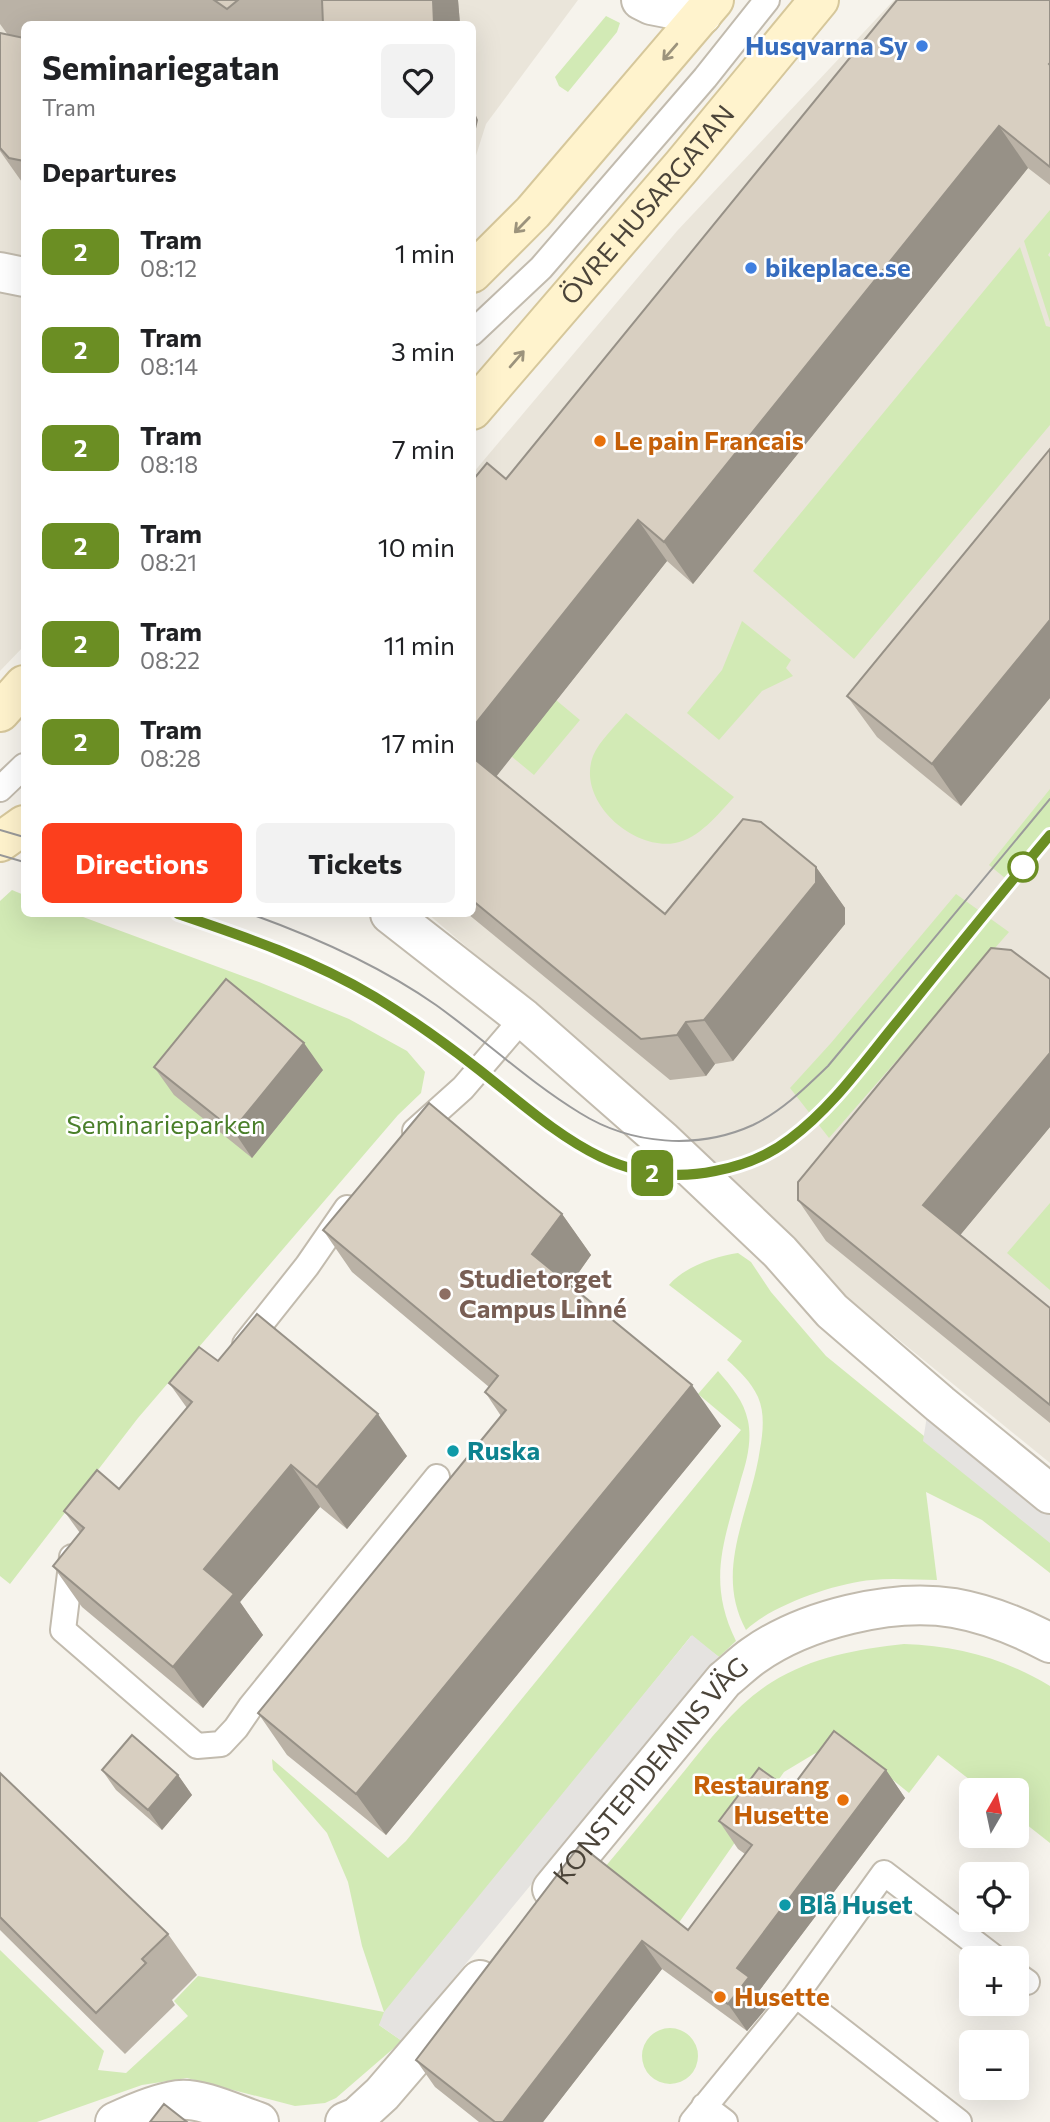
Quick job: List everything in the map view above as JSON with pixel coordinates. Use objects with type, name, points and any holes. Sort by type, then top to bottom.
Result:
[{"type":"main road","name":"ÖVRE HUSARGATAN","points":[[476,405],[682,166],[819,0]]},
{"type":"main road","points":[[476,269],[534,212],[708,7]]},
{"type":"main road","points":[[0,712],[21,688]]},
{"type":"main road","points":[[0,842],[21,827]]},
{"type":"street","points":[[641,0],[651,5],[708,7]]},
{"type":"street","points":[[0,272],[21,276]]},
{"type":"street","points":[[394,917],[523,1018],[662,1140],[779,1252],[832,1311],[1050,1494]]},
{"type":"street","name":"KONSTEPIDEMINS VÄG","points":[[531,1915],[724,1680],[753,1656],[779,1641],[862,1612],[894,1606],[920,1605],[954,1608],[985,1615],[1050,1643]]},
{"type":"street","points":[[345,2122],[357,2117],[382,2094],[501,1953]]},
{"type":"street","points":[[115,2122],[158,2105],[180,2100],[200,2103],[259,2122]]},
{"type":"lane","points":[[476,329],[541,268],[705,78],[767,0]]},
{"type":"lane","points":[[0,789],[21,768]]},
{"type":"lane","points":[[399,1148],[463,1088],[523,1018]]},
{"type":"lane","points":[[234,1357],[307,1266],[365,1185]]},
{"type":"lane","points":[[89,1534],[73,1553],[63,1630],[197,1746],[221,1744],[437,1477]]},
{"type":"lane","points":[[725,2122],[698,2114],[796,1995],[884,1873],[979,1946]]},
{"type":"lane","points":[[796,1995],[959,2122]]},
{"type":"shaded area","points":[[0,0],[578,0],[486,124],[476,156],[476,21],[21,21],[21,649],[0,671]]},
{"type":"shaded area","points":[[894,0],[1050,0],[1050,1463],[790,1251],[653,1106],[432,917],[476,917],[476,469],[677,231]]},
{"type":"shaded area","points":[[929,1403],[1050,1500],[1050,1543],[923,1441]]},
{"type":"shaded area","points":[[692,1635],[719,1657],[402,2041],[379,2025],[384,2012]]},
{"type":"green space","points":[[606,16],[620,23],[617,32],[568,92],[559,86],[555,77]]},
{"type":"green space","points":[[1050,210],[1048,255],[1050,322],[1024,241]]},
{"type":"green space","points":[[1020,247],[1046,326],[1050,327],[1050,425],[854,659],[753,571]]},
{"type":"green space","points":[[742,621],[791,660],[786,668],[793,676],[762,691],[719,740],[687,713],[722,670]]},
{"type":"green space","points":[[556,700],[580,720],[534,775],[511,756]]},
{"type":"green space","points":[[626,713],[734,797],[708,825],[684,841],[659,843],[626,831],[600,805],[593,790],[590,773],[593,756],[603,739]]},
{"type":"green space","points":[[1050,789],[1050,846],[1016,887],[989,865]]},
{"type":"green space","name":"Seminarieparken","points":[[12,890],[21,894],[21,917],[83,917],[259,982],[349,1019],[407,1051],[425,1072],[421,1093],[398,1115],[138,1418],[10,1584],[0,1576],[0,901]]},
{"type":"green space","points":[[956,894],[1009,932],[829,1138],[790,1088]]},
{"type":"green space","points":[[1050,1203],[1050,1290],[1007,1253]]},
{"type":"green space","points":[[738,1253],[751,1262],[771,1292],[826,1356],[1050,1539],[1050,1573],[982,1520],[926,1492],[937,1580],[880,1579],[841,1586],[788,1604],[746,1630],[737,1607],[733,1585],[734,1563],[737,1540],[760,1449],[762,1409],[752,1386],[727,1360],[742,1341],[669,1285],[701,1263]]},
{"type":"green space","points":[[718,1371],[740,1400],[749,1428],[747,1458],[721,1560],[722,1598],[736,1641],[719,1657],[691,1636],[379,2025],[402,2041],[336,2098],[325,2103],[295,2106],[187,2078],[142,2085],[37,2122],[0,2122],[0,1950],[104,2051],[98,2070],[126,2073],[188,2016],[174,2001],[198,1976],[384,2012],[362,1946],[348,1882],[327,1833],[273,1770],[272,1759],[388,1858],[406,1841],[741,1430],[698,1394]]},
{"type":"green space","points":[[904,1644],[943,1647],[998,1661],[1050,1686],[1050,1843],[1029,1826],[1029,1778],[968,1778],[938,1755],[909,1793],[856,1750],[827,1749],[784,1772],[678,1924],[605,1867],[715,1733],[759,1691],[803,1666],[870,1649]]},
{"type":"green space","points":[[665,2028],[675,2028],[690,2036],[696,2045],[696,2067],[690,2076],[675,2084],[665,2084],[647,2072],[642,2061],[642,2051],[654,2033]]},
{"type":"building","points":[[214,0],[238,0],[227,9]]},
{"type":"building","points":[[322,0],[433,0],[434,21],[323,21]]},
{"type":"building","points":[[897,0],[1050,0],[1050,167],[999,126],[664,542],[638,520],[476,723],[476,476],[487,463],[506,479]]},
{"type":"building","points":[[0,33],[21,37],[21,160],[9,158],[0,148]]},
{"type":"building","points":[[1050,449],[1050,620],[932,764],[847,696]]},
{"type":"building","points":[[476,760],[665,914],[743,819],[761,822],[816,867],[816,883],[704,1020],[686,1022],[677,1035],[641,1039],[476,903]]},
{"type":"building","points":[[991,948],[1011,950],[1050,979],[1050,1053],[923,1205],[1050,1308],[1050,1405],[798,1200],[798,1182]]},
{"type":"building","points":[[226,979],[304,1043],[233,1130],[154,1067]]},
{"type":"building","points":[[429,1103],[562,1214],[532,1254],[692,1385],[356,1794],[258,1713],[506,1410],[485,1392],[498,1376],[323,1230]]},
{"type":"building","points":[[257,1314],[378,1414],[317,1487],[291,1465],[204,1569],[234,1594],[173,1667],[53,1566],[84,1528],[64,1511],[97,1470],[119,1489],[192,1402],[169,1383],[199,1347],[218,1361]]},
{"type":"building","points":[[834,1731],[886,1770],[737,1968],[749,1977],[728,2004],[642,1941],[503,2122],[495,2122],[416,2060],[580,1845],[688,1930],[752,1845],[719,1821],[759,1768],[790,1790]]},
{"type":"building","points":[[132,1735],[178,1775],[148,1810],[102,1770]]},
{"type":"building","points":[[0,1773],[168,1934],[142,1959],[146,1963],[96,2013],[0,1917]]},
{"type":"building","points":[[164,2104],[187,2122],[150,2122]]},
{"type":"tram line","points":[[259,917],[323,942],[392,977],[436,1005],[561,1101],[600,1124],[621,1132],[665,1140],[710,1138],[753,1125],[774,1113],[828,1066],[1050,799]]},
{"type":"tram line","points":[[0,830],[21,836]]},
{"type":"tram line","points":[[187,917],[279,950],[352,984],[428,1032],[558,1132],[586,1149],[615,1163],[646,1172],[679,1175],[715,1171],[745,1163],[773,1150],[805,1127],[847,1084],[1050,835]]},
{"type":"tram line","name":"2","points":[[186,917],[309,962],[343,979],[430,1033],[582,1149],[634,1170],[697,1175],[751,1161],[788,1142],[804,1128],[845,1085],[1050,835]]},
{"type":"tram line","points":[[0,855],[21,861]]},
{"type":"place","name":"Husqvarna Sy","points":[[922,46]]},
{"type":"place","name":"bikeplace.se","points":[[751,268]]},
{"type":"place","name":"Le pain Francais","points":[[600,441]]},
{"type":"place","name":"Studietorget Campus Linné","points":[[445,1294]]},
{"type":"place","name":"Ruska","points":[[453,1451]]},
{"type":"place","name":"Restaurang Husette","points":[[843,1800]]},
{"type":"place","name":"Blå Huset","points":[[785,1905]]},
{"type":"place","name":"Husette","points":[[720,1997]]}]
